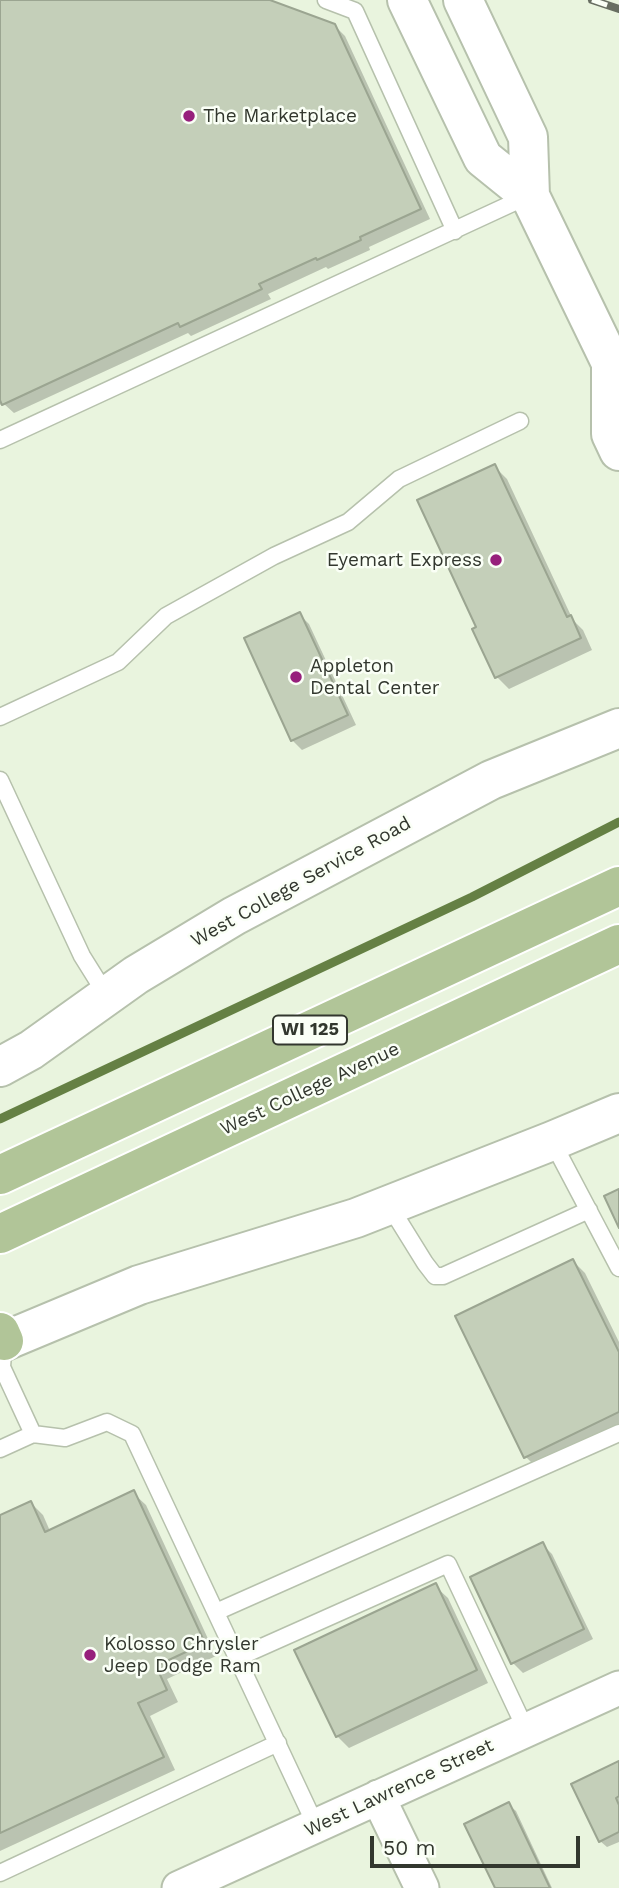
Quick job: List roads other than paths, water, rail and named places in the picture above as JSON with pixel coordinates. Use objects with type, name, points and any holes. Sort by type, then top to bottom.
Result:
[{"type":"main road","name":"WI 125","points":[[0,1175],[619,886]]},
{"type":"main road","name":"West College Avenue","points":[[0,1234],[619,944]]},
{"type":"street","points":[[407,0],[483,158],[530,195]]},
{"type":"street","points":[[463,0],[528,137],[530,195],[615,367],[611,434],[619,452]]},
{"type":"street","name":"West College Service Road","points":[[0,1067],[136,975],[234,916],[491,780],[619,728]]},
{"type":"street","points":[[1,1338],[139,1285],[356,1218],[619,1113]]},
{"type":"street","name":"West Lawrence Street","points":[[179,1888],[619,1688]]},
{"type":"street","points":[[378,1797],[422,1888]]},
{"type":"lane","points":[[326,0],[355,11],[455,231]]},
{"type":"lane","points":[[0,440],[530,195]]},
{"type":"lane","points":[[0,717],[118,662],[166,616],[274,556],[348,522],[399,479],[520,421]]},
{"type":"lane","points":[[0,780],[82,956],[107,996]]},
{"type":"lane","points":[[552,1141],[619,1269]]},
{"type":"lane","points":[[389,1205],[435,1276],[443,1276],[589,1210]]},
{"type":"lane","points":[[1,1338],[2,1367],[33,1434]]},
{"type":"lane","points":[[0,1449],[33,1434],[65,1438],[107,1422],[132,1434],[316,1826]]},
{"type":"lane","points":[[216,1612],[619,1433]]},
{"type":"lane","points":[[237,1658],[448,1564],[526,1730]]},
{"type":"lane","points":[[0,1872],[278,1744]]},
{"type":"waterway","points":[[0,1119],[472,897],[619,822]]},
{"type":"railway","points":[[592,0],[619,9]]},
{"type":"place","name":"The Marketplace","points":[[189,116]]},
{"type":"place","name":"Eyemart Express","points":[[496,560]]},
{"type":"place","name":"Appleton Dental Center","points":[[296,677]]},
{"type":"place","name":"Kolosso Chrysler Jeep Dodge Ram","points":[[90,1655]]}]
